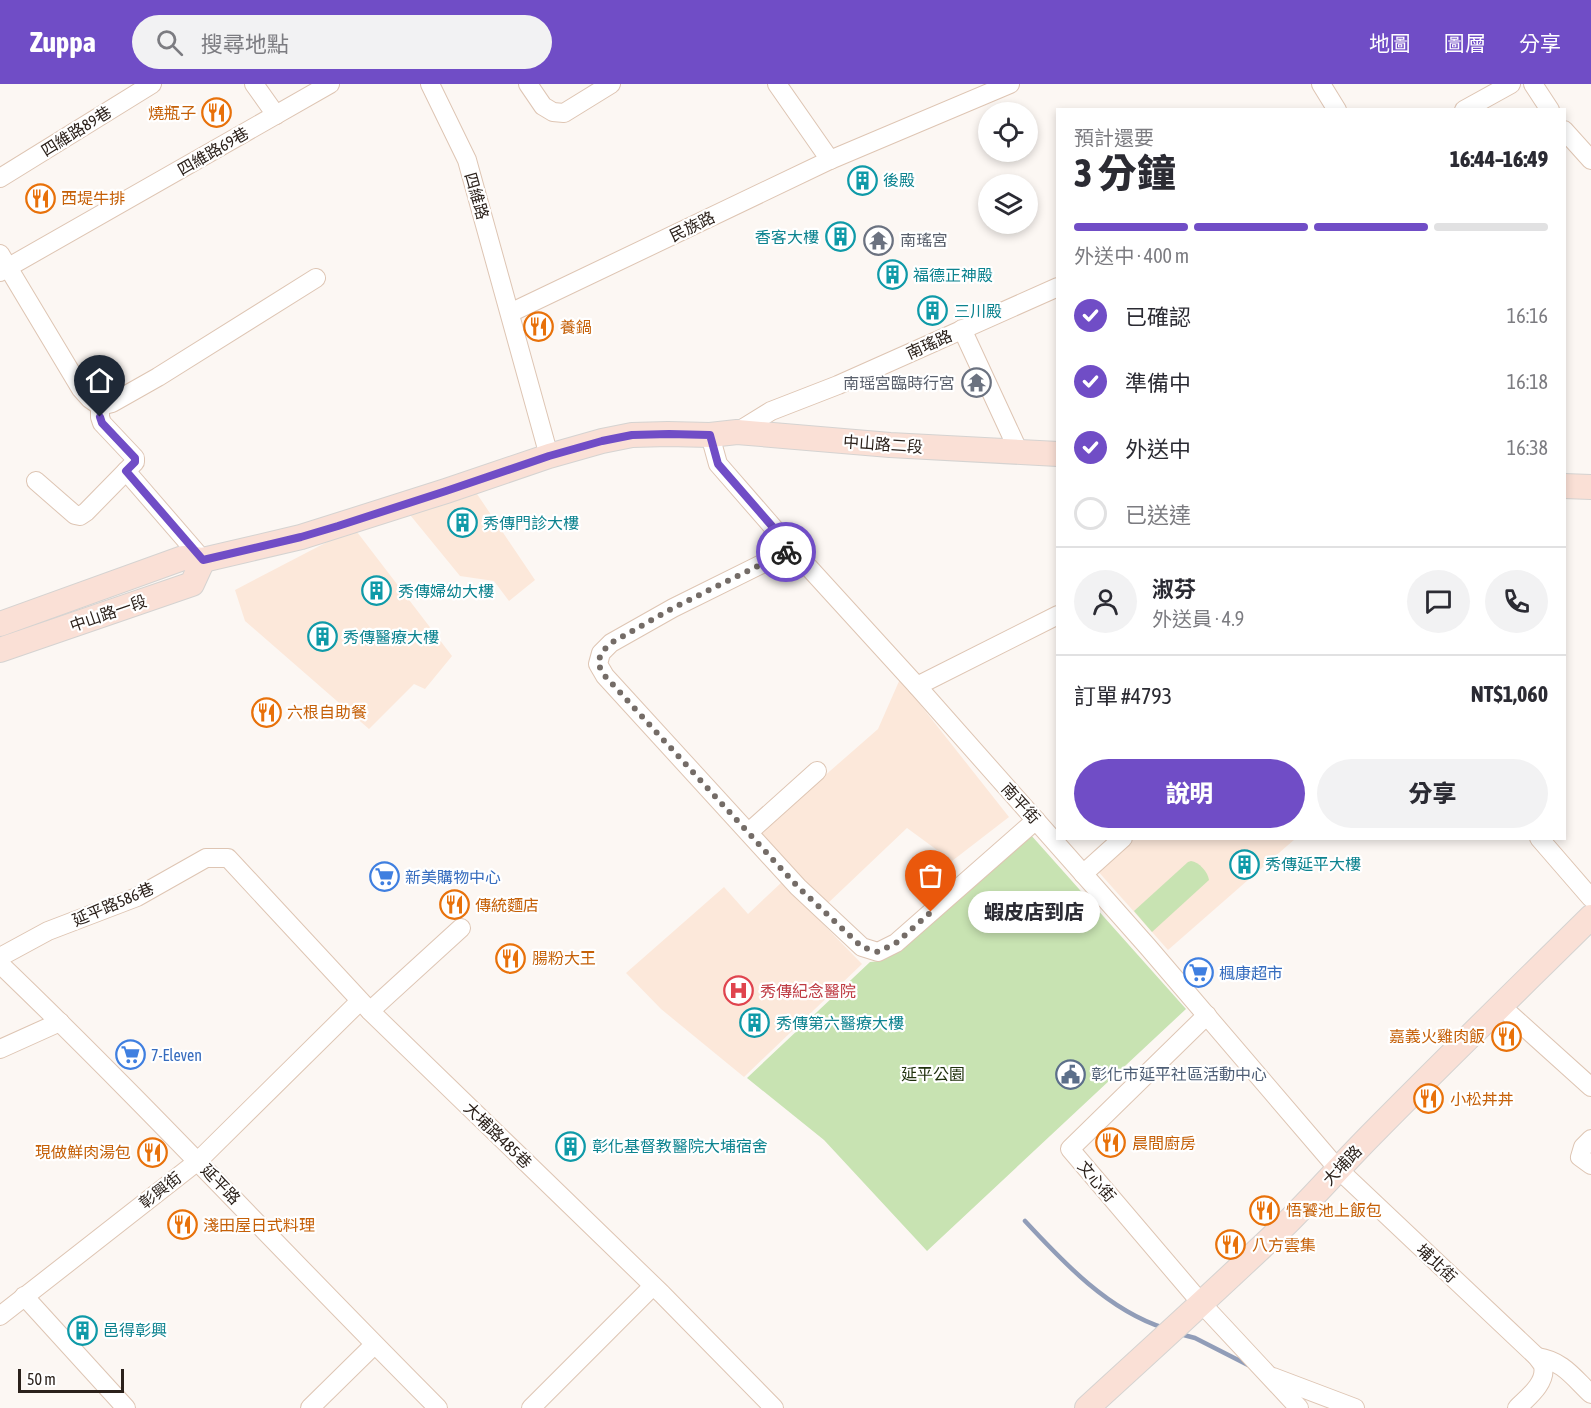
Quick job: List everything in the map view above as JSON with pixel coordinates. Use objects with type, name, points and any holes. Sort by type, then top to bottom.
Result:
[{"type":"main road","name":"中山路二段","points":[[710,435],[737,432],[890,445],[1056,454]]},
{"type":"main road","name":"中山路一段","points":[[0,624],[183,558],[203,560],[301,537],[549,456],[602,441],[632,435],[710,435]]},
{"type":"main road","points":[[1566,486],[1591,487]]},
{"type":"main road","name":"中山路一段","points":[[0,650],[192,584],[203,560]]},
{"type":"main road","name":"大埔路","points":[[1087,1408],[1202,1304],[1288,1221],[1591,917]]},
{"type":"street","name":"四維路89巷","points":[[0,178],[152,84]]},
{"type":"street","points":[[254,84],[276,115]]},
{"type":"street","name":"四維路69巷","points":[[3,264],[95,218],[330,84]]},
{"type":"street","name":"四維路","points":[[430,84],[467,160],[510,313]]},
{"type":"street","points":[[528,84],[543,106],[553,112],[564,112],[611,84]]},
{"type":"street","points":[[777,84],[830,160]]},
{"type":"street","name":"民族路","points":[[510,313],[830,160],[1010,84]]},
{"type":"street","points":[[1321,84],[1336,108]]},
{"type":"street","points":[[1468,108],[1511,84]]},
{"type":"street","points":[[1533,84],[1549,108]]},
{"type":"street","points":[[1566,132],[1591,160]]},
{"type":"street","points":[[3,264],[81,389],[100,406]]},
{"type":"street","points":[[100,406],[112,402],[178,365],[316,278]]},
{"type":"street","name":"南瑤路","points":[[737,432],[771,411],[838,385],[1056,288]]},
{"type":"street","points":[[510,313],[549,456]]},
{"type":"street","points":[[962,329],[1019,452]]},
{"type":"street","points":[[36,481],[75,515],[80,516],[135,462],[135,458],[102,423],[100,406]]},
{"type":"street","name":"南平街","points":[[710,435],[718,464],[1036,820],[1338,1169]]},
{"type":"street","points":[[126,471],[203,560]]},
{"type":"street","points":[[792,549],[673,608],[611,643],[601,653],[598,664],[605,676],[798,887],[862,947],[878,952],[896,943],[1036,820]]},
{"type":"street","points":[[916,686],[1056,616]]},
{"type":"street","points":[[749,832],[817,771]]},
{"type":"street","points":[[1083,874],[1121,840]]},
{"type":"street","points":[[1541,840],[1591,898]]},
{"type":"street","name":"延平路586巷","points":[[0,957],[48,931],[138,897],[206,858],[228,858]]},
{"type":"street","name":"大埔路485巷","points":[[228,858],[365,1006],[653,1286],[774,1408]]},
{"type":"street","name":"彰興街","points":[[0,1316],[198,1161],[365,1006],[461,928]]},
{"type":"street","name":"延平路","points":[[0,964],[198,1161],[374,1345],[438,1408]]},
{"type":"street","points":[[1501,1006],[1591,1087]]},
{"type":"street","name":"文心街","points":[[1202,1304],[1070,1149],[1207,1015]]},
{"type":"street","points":[[0,1049],[60,1022]]},
{"type":"street","points":[[1591,1139],[1582,1147],[1580,1156],[1591,1166]]},
{"type":"street","name":"埔北街","points":[[1338,1169],[1537,1357],[1558,1363],[1591,1394]]},
{"type":"street","points":[[531,1408],[653,1286]]},
{"type":"street","points":[[24,1296],[126,1408]]},
{"type":"street","points":[[1202,1304],[1299,1408]]},
{"type":"street","points":[[310,1408],[374,1345]]},
{"type":"street","points":[[1516,1408],[1536,1390],[1542,1377],[1543,1366],[1537,1357]]},
{"type":"street","points":[[1268,1375],[1355,1408]]},
{"type":"shaded area","points":[[473,488],[535,580],[509,601],[494,581],[460,576],[406,510]]},
{"type":"shaded area","points":[[354,528],[452,656],[425,689],[414,684],[369,729],[245,621],[235,590]]},
{"type":"shaded area","points":[[900,679],[1009,817],[952,861],[907,828],[826,905],[758,834],[878,729]]},
{"type":"shaded area","points":[[1130,840],[1294,840],[1168,950],[1096,869]]},
{"type":"shaded area","name":"秀傳紀念醫院","points":[[782,882],[862,964],[744,1077],[661,1009],[626,973],[724,887],[748,914]]},
{"type":"green space","name":"延平公園","points":[[1030,834],[1186,1009],[927,1251],[824,1140],[747,1078],[870,962],[881,961]]},
{"type":"green space","points":[[1191,861],[1203,868],[1209,880],[1152,932],[1134,911]]},
{"type":"waterway","points":[[1025,1221],[1088,1284],[1124,1310],[1164,1328]]},
{"type":"waterway","points":[[1180,1334],[1195,1338],[1248,1365]]},
{"type":"way so far","points":[[786,552],[713,587],[611,643],[601,653],[598,664],[605,676],[798,887],[862,947],[878,952],[896,943],[931,912]]},
{"type":"place","name":"燒瓶子","points":[[217,113]]},
{"type":"place","name":"後殿","points":[[862,180]]},
{"type":"place","name":"西堤牛排","points":[[40,198]]},
{"type":"place","name":"香客大樓","points":[[840,237]]},
{"type":"place","name":"南瑤宮","points":[[879,240]]},
{"type":"place","name":"福德正神殿","points":[[892,275]]},
{"type":"place","name":"三川殿","points":[[933,311]]},
{"type":"place","name":"養鍋","points":[[539,327]]},
{"type":"place","name":"南瑶宮臨時行宮","points":[[976,383]]},
{"type":"place","name":"秀傳門診大樓","points":[[462,523]]},
{"type":"place","name":"秀傳婦幼大樓","points":[[377,591]]},
{"type":"place","name":"秀傳醫療大樓","points":[[322,637]]},
{"type":"place","name":"六根自助餐","points":[[266,712]]},
{"type":"place","name":"秀傳延平大樓","points":[[1244,864]]},
{"type":"place","name":"新美購物中心","points":[[384,877]]},
{"type":"place","name":"傳統麵店","points":[[454,905]]},
{"type":"place","name":"蝦皮店到店","points":[[931,912]]},
{"type":"place","name":"腸粉大王","points":[[511,958]]},
{"type":"place","name":"楓康超市","points":[[1198,973]]},
{"type":"place","name":"秀傳紀念醫院","points":[[739,991]]},
{"type":"place","name":"秀傳第六醫療大樓","points":[[755,1023]]},
{"type":"place","name":"嘉義火雞肉飯","points":[[1506,1036]]},
{"type":"place","name":"7-Eleven","points":[[130,1055]]},
{"type":"place","name":"彰化市延平社區活動中心","points":[[1070,1074]]},
{"type":"place","name":"小松丼丼","points":[[1429,1099]]},
{"type":"place","name":"晨間廚房","points":[[1111,1143]]},
{"type":"place","name":"彰化基督教醫院大埔宿舍","points":[[571,1146]]},
{"type":"place","name":"現做鮮肉湯包","points":[[152,1152]]},
{"type":"place","name":"悟饕池上飯包","points":[[1265,1210]]},
{"type":"place","name":"淺田屋日式料理","points":[[182,1225]]},
{"type":"place","name":"八方雲集","points":[[1231,1245]]},
{"type":"place","name":"邑得彰興","points":[[82,1330]]},
{"type":"route","points":[[100,417],[102,423],[135,458],[135,462],[126,471],[203,560],[338,526],[549,456],[602,441],[632,435],[669,434],[710,435],[718,464],[792,549],[786,552]]}]
